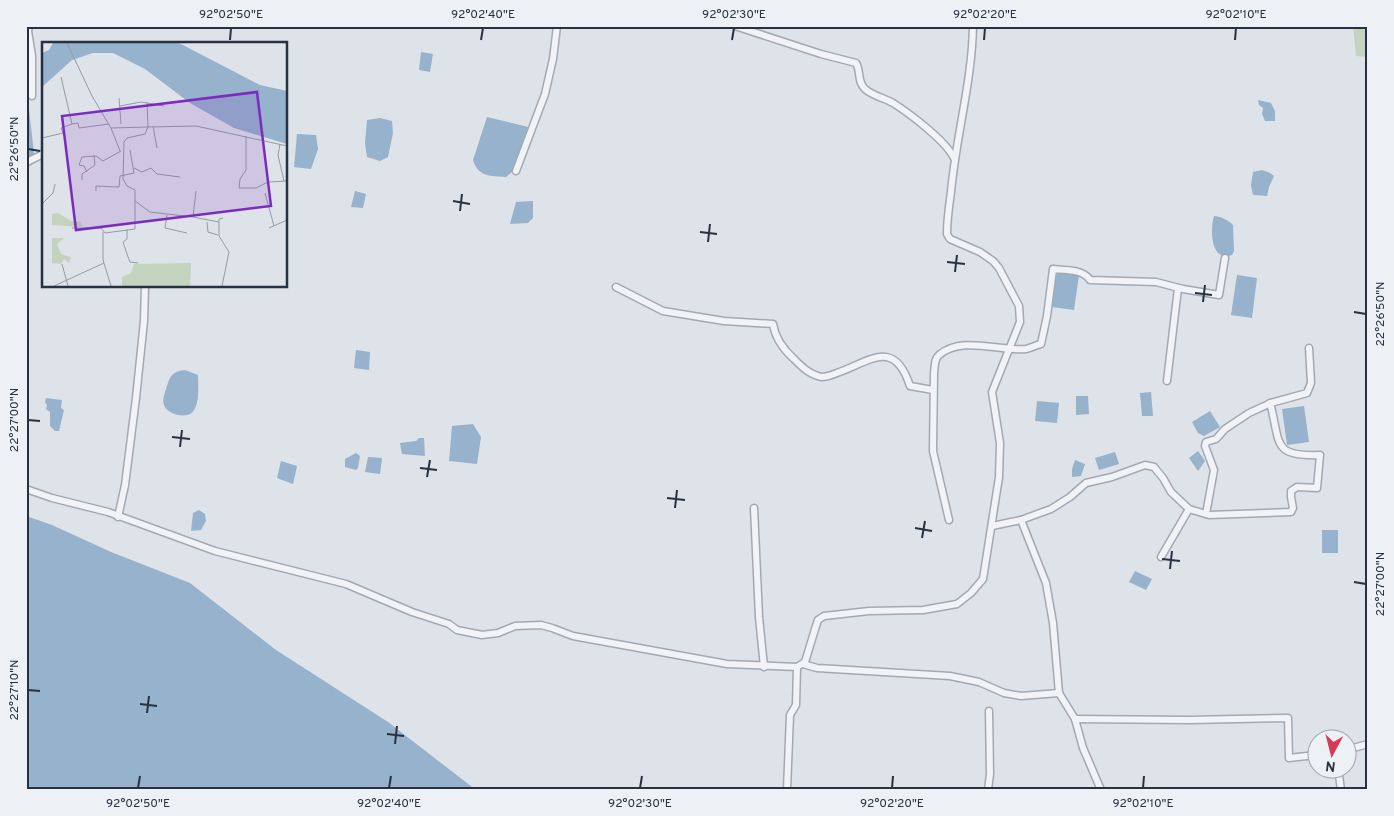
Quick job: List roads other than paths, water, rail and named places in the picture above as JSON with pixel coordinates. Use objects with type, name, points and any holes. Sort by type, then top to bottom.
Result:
[{"type":"street","points":[[29,26],[28,32],[32,56],[32,96]]},
{"type":"street","points":[[516,170],[545,94],[553,59],[557,26]]},
{"type":"street","points":[[735,26],[821,54],[856,63],[863,88],[892,103],[923,126],[950,149],[954,158]]},
{"type":"street","points":[[787,790],[790,715],[796,705],[800,666],[805,662],[818,620],[824,616],[869,611],[923,610],[957,604],[971,593],[983,579],[999,477],[1000,443],[992,392],[1020,322],[1019,306],[1000,268],[987,256],[950,239],[947,234],[954,158],[971,56],[973,26]]},
{"type":"street","points":[[26,163],[32,158],[42,155]]},
{"type":"street","points":[[949,520],[933,451],[933,390],[935,360],[938,355],[950,349],[969,345],[1026,348],[1041,344],[1047,316],[1053,269],[1078,272],[1087,276],[1090,280],[1156,282],[1178,288],[1219,294],[1225,258]]},
{"type":"street","points":[[616,287],[663,311],[724,321],[773,324],[774,334],[787,352],[812,374],[824,377],[860,362],[883,356],[895,360],[905,371],[910,386],[933,390]]},
{"type":"street","points":[[118,516],[125,485],[136,398],[144,320],[145,288]]},
{"type":"street","points":[[1167,380],[1178,288]]},
{"type":"street","points":[[1206,514],[1214,470],[1205,446],[1206,442],[1216,439],[1235,422],[1270,403],[1307,393],[1311,383],[1309,348]]},
{"type":"street","points":[[992,526],[1022,520],[1051,509],[1070,497],[1086,483],[1112,477],[1145,465],[1154,467],[1171,492],[1189,509],[1206,514],[1290,512],[1293,508],[1290,497],[1291,491],[1297,487],[1317,488],[1320,455],[1298,456],[1286,452],[1282,448],[1270,403]]},
{"type":"street","points":[[26,488],[164,531],[215,551],[346,584],[412,612],[450,624],[457,630],[482,635],[498,633],[515,626],[541,625],[573,636],[727,664],[764,667],[800,666],[950,676],[979,682],[1004,693],[1021,696],[1059,694]]},
{"type":"street","points":[[754,508],[759,617],[764,667]]},
{"type":"street","points":[[1161,557],[1189,509]]},
{"type":"street","points":[[1022,520],[1046,583],[1053,623],[1059,694],[1075,719],[1083,748],[1101,790]]},
{"type":"street","points":[[988,790],[990,774],[989,711]]},
{"type":"street","points":[[1075,719],[1189,720],[1288,718],[1289,758],[1306,756]]},
{"type":"water","points":[[421,52],[433,54],[430,72],[419,70]]},
{"type":"water","points":[[1258,100],[1271,103],[1275,111],[1275,121],[1265,121],[1262,114],[1263,108],[1259,105]]},
{"type":"water","points":[[26,101],[28,101],[34,153],[32,158],[26,159]]},
{"type":"water","points":[[487,117],[528,127],[512,172],[506,177],[490,176],[482,173],[475,166],[473,160]]},
{"type":"water","points":[[380,118],[392,121],[393,133],[388,157],[380,161],[367,157],[365,143],[367,120]]},
{"type":"water","points":[[297,134],[316,135],[318,149],[311,169],[294,167]]},
{"type":"water","points":[[1262,170],[1274,176],[1267,196],[1253,195],[1251,185],[1253,172]]},
{"type":"water","points":[[355,191],[366,194],[363,208],[351,207]]},
{"type":"water","points":[[533,201],[533,218],[528,223],[510,224],[516,202]]},
{"type":"water","points":[[1214,216],[1229,221],[1233,225],[1234,251],[1232,255],[1225,256],[1219,254],[1216,250],[1212,236]]},
{"type":"water","points":[[1057,272],[1079,275],[1074,310],[1052,307]]},
{"type":"water","points":[[1237,275],[1257,278],[1252,318],[1231,315]]},
{"type":"water","points":[[356,350],[370,352],[369,370],[354,368]]},
{"type":"water","points":[[185,370],[198,375],[196,406],[188,415],[173,414],[163,403],[168,382],[175,373]]},
{"type":"water","points":[[1151,392],[1153,416],[1142,416],[1140,393]]},
{"type":"water","points":[[1076,396],[1088,396],[1089,414],[1076,415]]},
{"type":"water","points":[[46,398],[62,400],[61,408],[64,410],[59,431],[55,431],[50,426],[50,412],[46,409]]},
{"type":"water","points":[[1037,401],[1059,403],[1057,423],[1035,421]]},
{"type":"water","points":[[1304,406],[1309,442],[1287,445],[1282,409]]},
{"type":"water","points":[[1210,411],[1220,427],[1204,436],[1198,433],[1192,422]]},
{"type":"water","points":[[473,424],[481,437],[477,464],[449,461],[452,426]]},
{"type":"water","points":[[419,438],[424,438],[425,456],[402,454],[400,443],[416,441]]},
{"type":"water","points":[[1198,451],[1205,461],[1198,471],[1189,458]]},
{"type":"water","points":[[1115,452],[1119,464],[1099,470],[1095,458]]},
{"type":"water","points":[[356,453],[360,456],[358,468],[356,470],[345,467],[345,459]]},
{"type":"water","points":[[368,457],[382,458],[380,474],[365,472]]},
{"type":"water","points":[[1075,460],[1085,464],[1081,476],[1072,477],[1072,469]]},
{"type":"water","points":[[281,461],[297,466],[293,484],[277,478]]},
{"type":"water","points":[[199,510],[205,514],[206,521],[201,530],[191,531],[193,513]]},
{"type":"water","points":[[26,516],[52,525],[111,552],[190,583],[276,650],[388,722],[476,790],[26,790]]},
{"type":"water","points":[[1322,530],[1338,530],[1338,553],[1322,553]]},
{"type":"water","points":[[1135,571],[1152,579],[1146,590],[1129,582]]}]
